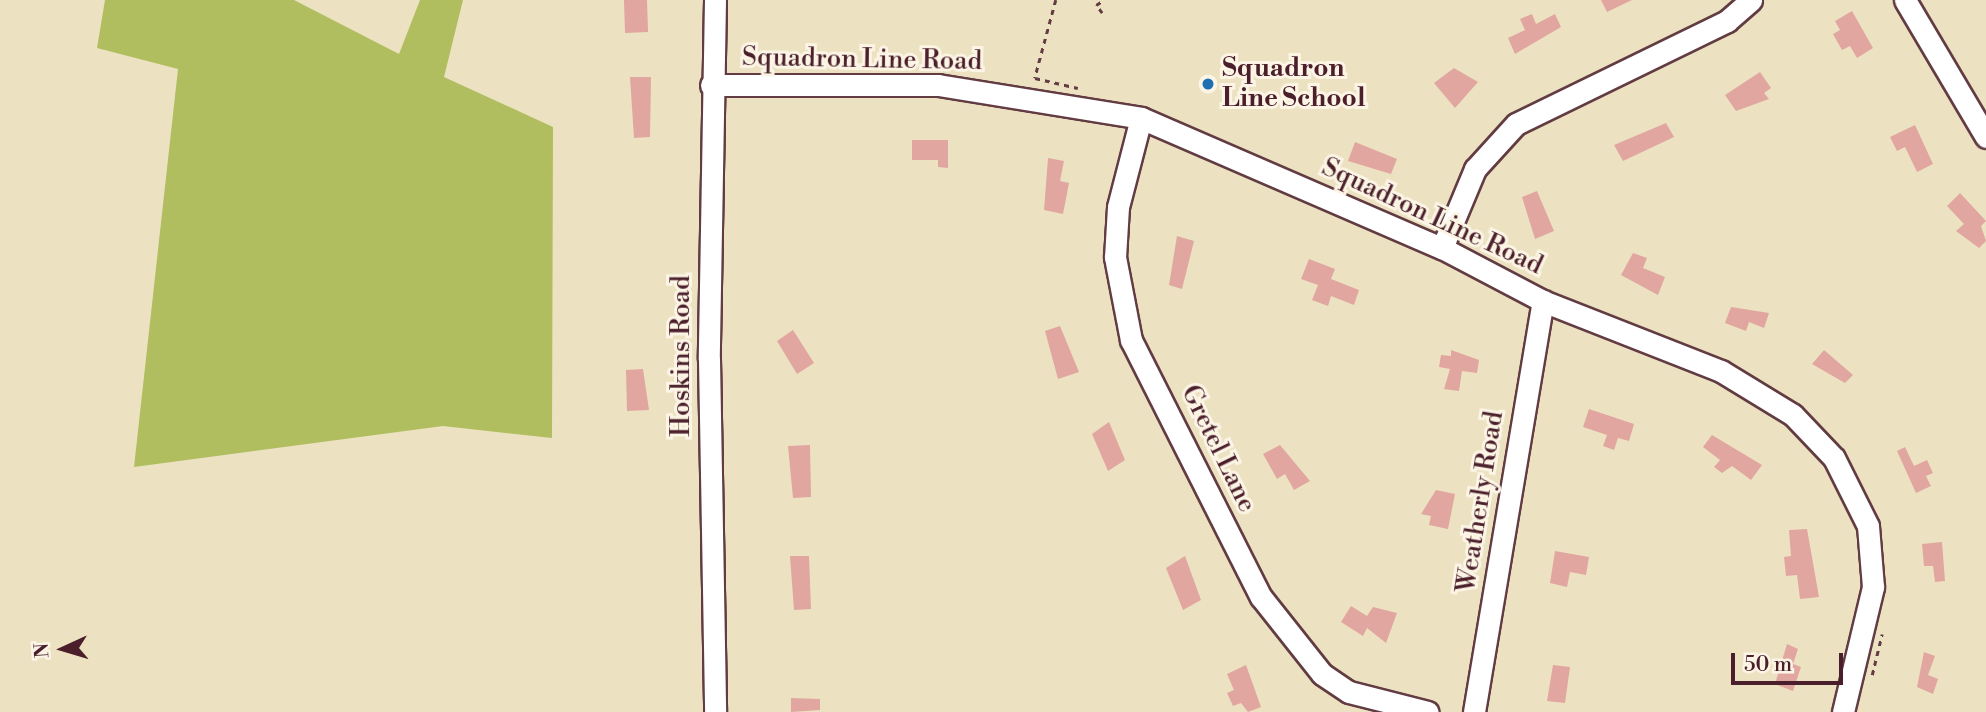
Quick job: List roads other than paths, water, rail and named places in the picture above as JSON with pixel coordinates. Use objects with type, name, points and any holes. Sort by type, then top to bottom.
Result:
[{"type":"street","name":"Hoskins Road","points":[[715,0],[712,85],[715,712]]},
{"type":"street","points":[[1441,248],[1475,169],[1516,124],[1727,21],[1751,0]]},
{"type":"street","points":[[1905,0],[1986,137]]},
{"type":"street","name":"Squadron Line Road","points":[[712,85],[938,85],[1141,118],[1441,248],[1543,301],[1721,371],[1793,415],[1834,458],[1868,526],[1873,587],[1843,712]]},
{"type":"street","name":"Gretel Lane","points":[[1141,118],[1118,207],[1115,257],[1131,340],[1261,597],[1322,674],[1349,692],[1428,712]]},
{"type":"street","name":"Weatherly Road","points":[[1474,712],[1543,301]]},
{"type":"place","name":"Squadron Line School","points":[[1208,84]]}]
